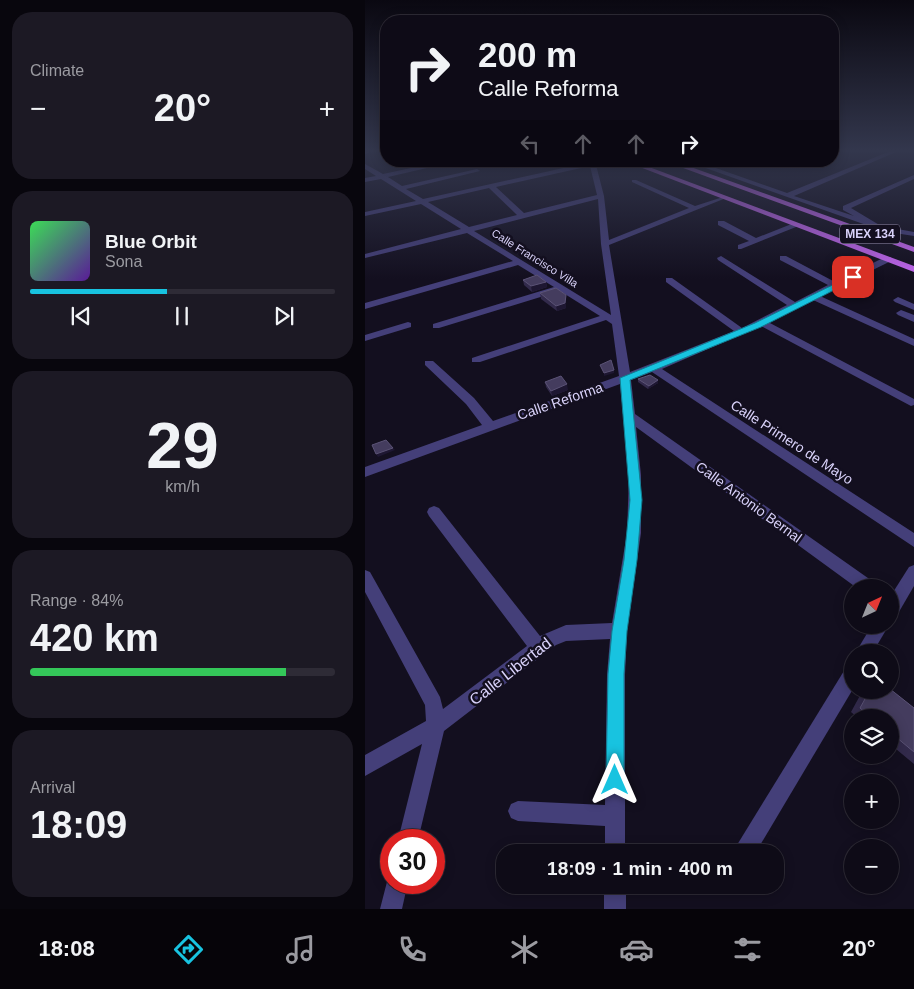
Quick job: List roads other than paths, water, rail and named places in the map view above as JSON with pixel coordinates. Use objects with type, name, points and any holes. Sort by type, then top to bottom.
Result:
[{"type":"main road","name":"MEX 134","points":[[717,194],[914,269]]},
{"type":"main road","name":"MEX 134","points":[[758,194],[914,250]]},
{"type":"street","name":"Calle Francisco Villa","points":[[411,194],[611,319]]},
{"type":"street","points":[[365,214],[452,194]]},
{"type":"street","points":[[500,194],[522,216]]},
{"type":"street","points":[[664,194],[696,209]]},
{"type":"street","points":[[783,194],[872,224]]},
{"type":"street","points":[[787,196],[791,194]]},
{"type":"street","points":[[876,194],[846,208],[880,229]]},
{"type":"street","points":[[365,256],[601,196],[611,319],[625,378],[636,500],[631,560],[619,631],[616,684],[615,844]]},
{"type":"street","points":[[605,244],[724,197]]},
{"type":"street","points":[[826,218],[914,234]]},
{"type":"street","points":[[721,223],[755,241]]},
{"type":"street","points":[[741,247],[797,225]]},
{"type":"street","points":[[721,258],[795,306]]},
{"type":"street","points":[[783,258],[836,286]]},
{"type":"street","name":"Calle Reforma","points":[[365,472],[653,368],[761,323],[888,259]]},
{"type":"street","points":[[365,306],[520,262]]},
{"type":"street","points":[[669,280],[741,332]]},
{"type":"street","points":[[436,326],[560,288]]},
{"type":"street","points":[[815,297],[914,343]]},
{"type":"street","points":[[898,300],[914,307]]},
{"type":"street","points":[[901,313],[914,319]]},
{"type":"street","points":[[476,360],[611,319]]},
{"type":"street","points":[[761,323],[911,402]]},
{"type":"street","points":[[365,338],[407,325]]},
{"type":"street","points":[[429,362],[470,401],[490,426]]},
{"type":"street","name":"Calle Primero de Mayo","points":[[653,368],[914,540]]},
{"type":"street","name":"Calle Antonio Bernal","points":[[629,416],[857,579]]},
{"type":"street","points":[[434,512],[538,647]]},
{"type":"street","points":[[899,594],[914,572]]},
{"type":"street","points":[[365,578],[434,703],[437,714],[436,726],[411,829]]},
{"type":"street","name":"Calle Libertad","points":[[365,766],[436,726],[463,708],[551,638],[566,633],[619,631]]},
{"type":"street","points":[[749,844],[844,688]]},
{"type":"street","points":[[518,811],[615,816]]},
{"type":"street","points":[[391,909],[394,894]]},
{"type":"street","points":[[615,894],[615,909]]}]
